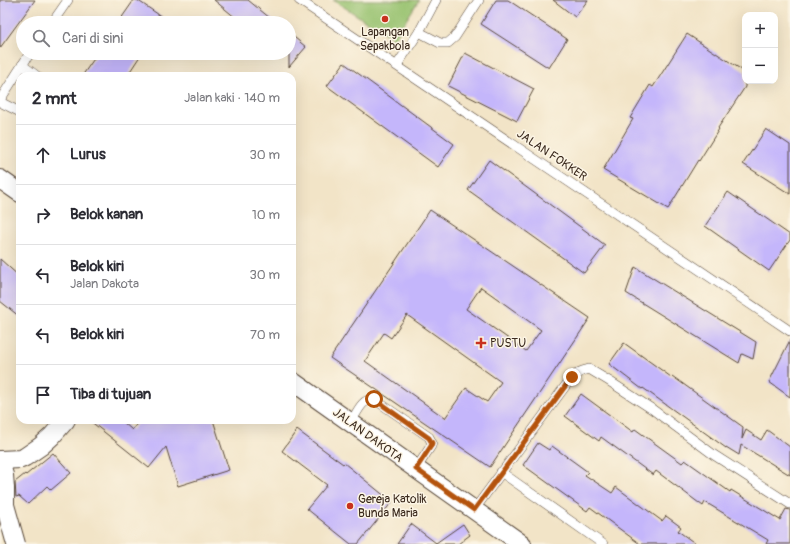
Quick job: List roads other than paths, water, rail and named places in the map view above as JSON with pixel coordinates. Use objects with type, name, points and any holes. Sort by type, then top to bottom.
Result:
[{"type":"street","points":[[0,179],[16,190]]},
{"type":"street","name":"JALAN DAKOTA","points":[[296,384],[522,544]]},
{"type":"street","points":[[16,544],[4,505],[4,475],[0,461],[21,460],[41,446],[62,424]]},
{"type":"lane","points":[[57,16],[68,0]]},
{"type":"lane","name":"JALAN FOKKER","points":[[299,0],[790,331]]},
{"type":"lane","points":[[397,65],[419,32],[436,0]]},
{"type":"lane","points":[[419,32],[440,43],[448,43],[455,37],[478,0]]},
{"type":"lane","points":[[18,72],[26,60]]},
{"type":"lane","points":[[22,66],[31,72]]},
{"type":"lane","points":[[16,76],[0,101],[16,110]]},
{"type":"lane","points":[[474,510],[572,377],[589,369],[652,410],[714,455],[790,504]]},
{"type":"lane","points":[[351,422],[364,402],[374,399],[429,438],[432,443],[431,446],[416,469]]},
{"type":"lane","points":[[502,472],[603,544]]},
{"type":"place","name":"Lapangan Sepakbola","points":[[385,19]]},
{"type":"place","name":"PUSTU","points":[[481,343]]},
{"type":"place","name":"Gereja Katolik Bunda Maria","points":[[350,506]]}]
